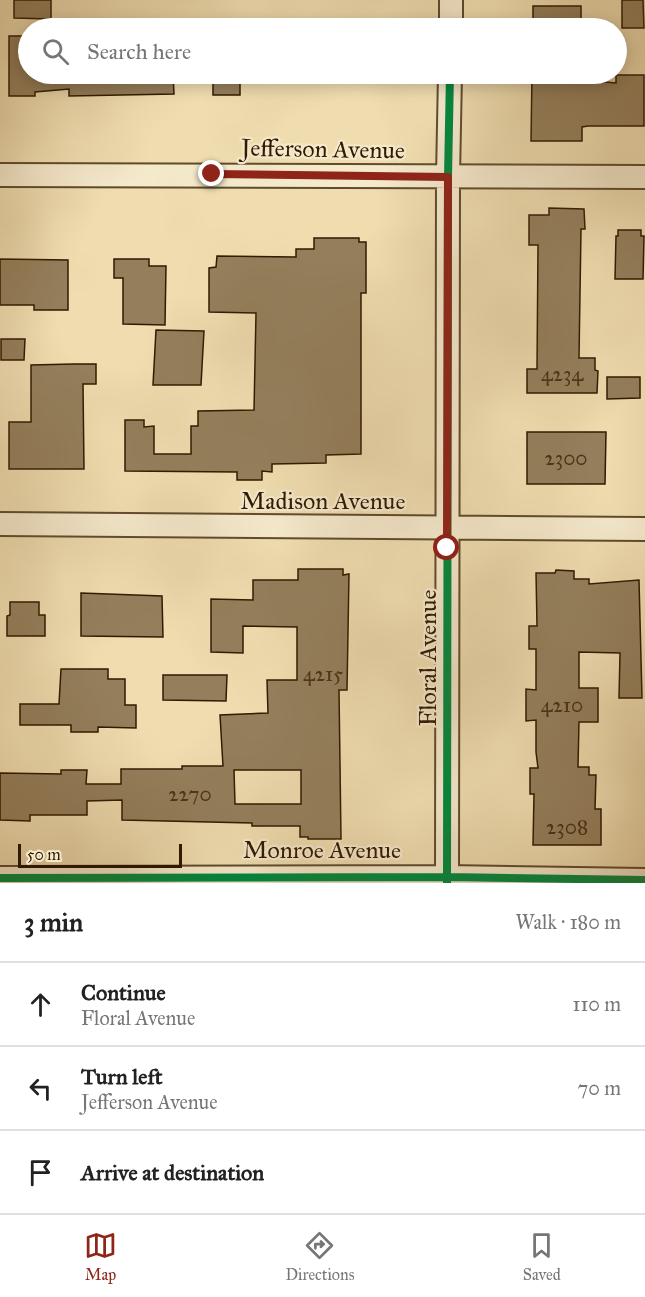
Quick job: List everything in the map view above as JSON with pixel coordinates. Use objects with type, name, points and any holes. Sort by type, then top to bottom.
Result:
[{"type":"street","points":[[451,0],[451,18]]},
{"type":"street","name":"Floral Avenue","points":[[447,880],[450,84]]},
{"type":"street","name":"Jefferson Avenue","points":[[0,175],[645,177]]},
{"type":"street","name":"Madison Avenue","points":[[0,524],[645,529]]},
{"type":"street","name":"Monroe Avenue","points":[[0,878],[645,880]]},
{"type":"building","points":[[14,0],[51,0],[51,18],[14,18]]},
{"type":"building","points":[[622,0],[643,0],[644,28],[627,28],[627,18],[622,18]]},
{"type":"building","points":[[533,6],[581,6],[581,18],[533,18]]},
{"type":"building","points":[[9,36],[18,36],[18,84],[174,84],[174,94],[69,96],[69,89],[35,92],[35,96],[9,96]]},
{"type":"building","points":[[627,75],[644,75],[644,126],[588,126],[582,127],[582,141],[531,141],[532,84],[627,84]]},
{"type":"building","points":[[213,84],[240,84],[240,95],[213,95]]},
{"type":"building","points":[[549,208],[584,209],[585,229],[581,229],[579,358],[595,358],[595,370],[598,371],[597,393],[527,393],[527,369],[537,369],[538,245],[529,245],[529,215],[549,215]]},
{"type":"building","points":[[618,230],[641,230],[641,236],[644,236],[643,279],[615,279]]},
{"type":"building","points":[[314,238],[359,238],[359,242],[366,242],[366,293],[361,293],[361,454],[326,455],[326,463],[272,464],[272,472],[262,471],[262,480],[237,480],[237,472],[125,471],[125,420],[144,420],[144,427],[154,426],[154,454],[191,454],[191,426],[198,426],[198,411],[254,410],[256,313],[209,312],[209,268],[216,267],[217,256],[296,257],[296,249],[314,249]]},
{"type":"building","points":[[0,259],[68,260],[68,310],[34,310],[34,305],[0,305]]},
{"type":"building","points":[[114,259],[149,259],[149,266],[166,266],[165,325],[123,324],[123,278],[114,278]]},
{"type":"building","points":[[156,330],[204,331],[201,385],[153,385]]},
{"type":"building","points":[[1,339],[25,339],[24,360],[1,360]]},
{"type":"building","points":[[96,364],[96,384],[83,384],[84,469],[9,469],[9,422],[31,422],[31,365]]},
{"type":"building","points":[[607,377],[640,377],[640,398],[607,399]]},
{"type":"building","points":[[527,432],[606,432],[605,484],[527,484]]},
{"type":"building","points":[[298,569],[343,569],[343,575],[349,574],[347,690],[339,690],[341,839],[300,837],[300,826],[122,820],[122,800],[87,801],[87,815],[30,815],[30,821],[0,820],[0,773],[61,774],[61,770],[87,770],[86,784],[121,784],[121,769],[223,766],[220,715],[268,713],[267,680],[297,680],[297,627],[243,626],[243,653],[211,652],[211,599],[253,600],[253,580],[298,580]],"holes":[[[234,770],[301,770],[301,804],[235,804]]]},
{"type":"building","points":[[556,570],[574,571],[574,579],[589,579],[589,584],[639,580],[642,698],[619,698],[620,653],[579,652],[579,688],[598,688],[598,722],[579,722],[578,767],[589,767],[589,775],[596,775],[595,809],[601,809],[601,845],[533,845],[534,794],[530,794],[530,768],[538,768],[536,720],[526,721],[526,689],[536,690],[536,649],[529,649],[529,626],[537,626],[536,573],[555,573]]},
{"type":"building","points":[[81,593],[162,596],[163,637],[81,636]]},
{"type":"building","points":[[10,602],[39,602],[39,615],[45,615],[45,636],[7,636]]},
{"type":"building","points":[[61,669],[108,669],[108,679],[125,679],[125,705],[136,705],[136,728],[98,727],[98,732],[71,732],[71,725],[20,725],[20,704],[59,704]]},
{"type":"building","points":[[163,675],[227,675],[226,701],[163,700]]},
{"type":"cycle path","points":[[447,883],[450,84]]},
{"type":"cycle path","points":[[0,878],[447,877],[645,880]]},
{"type":"route","points":[[212,174],[448,177],[447,548]]}]
